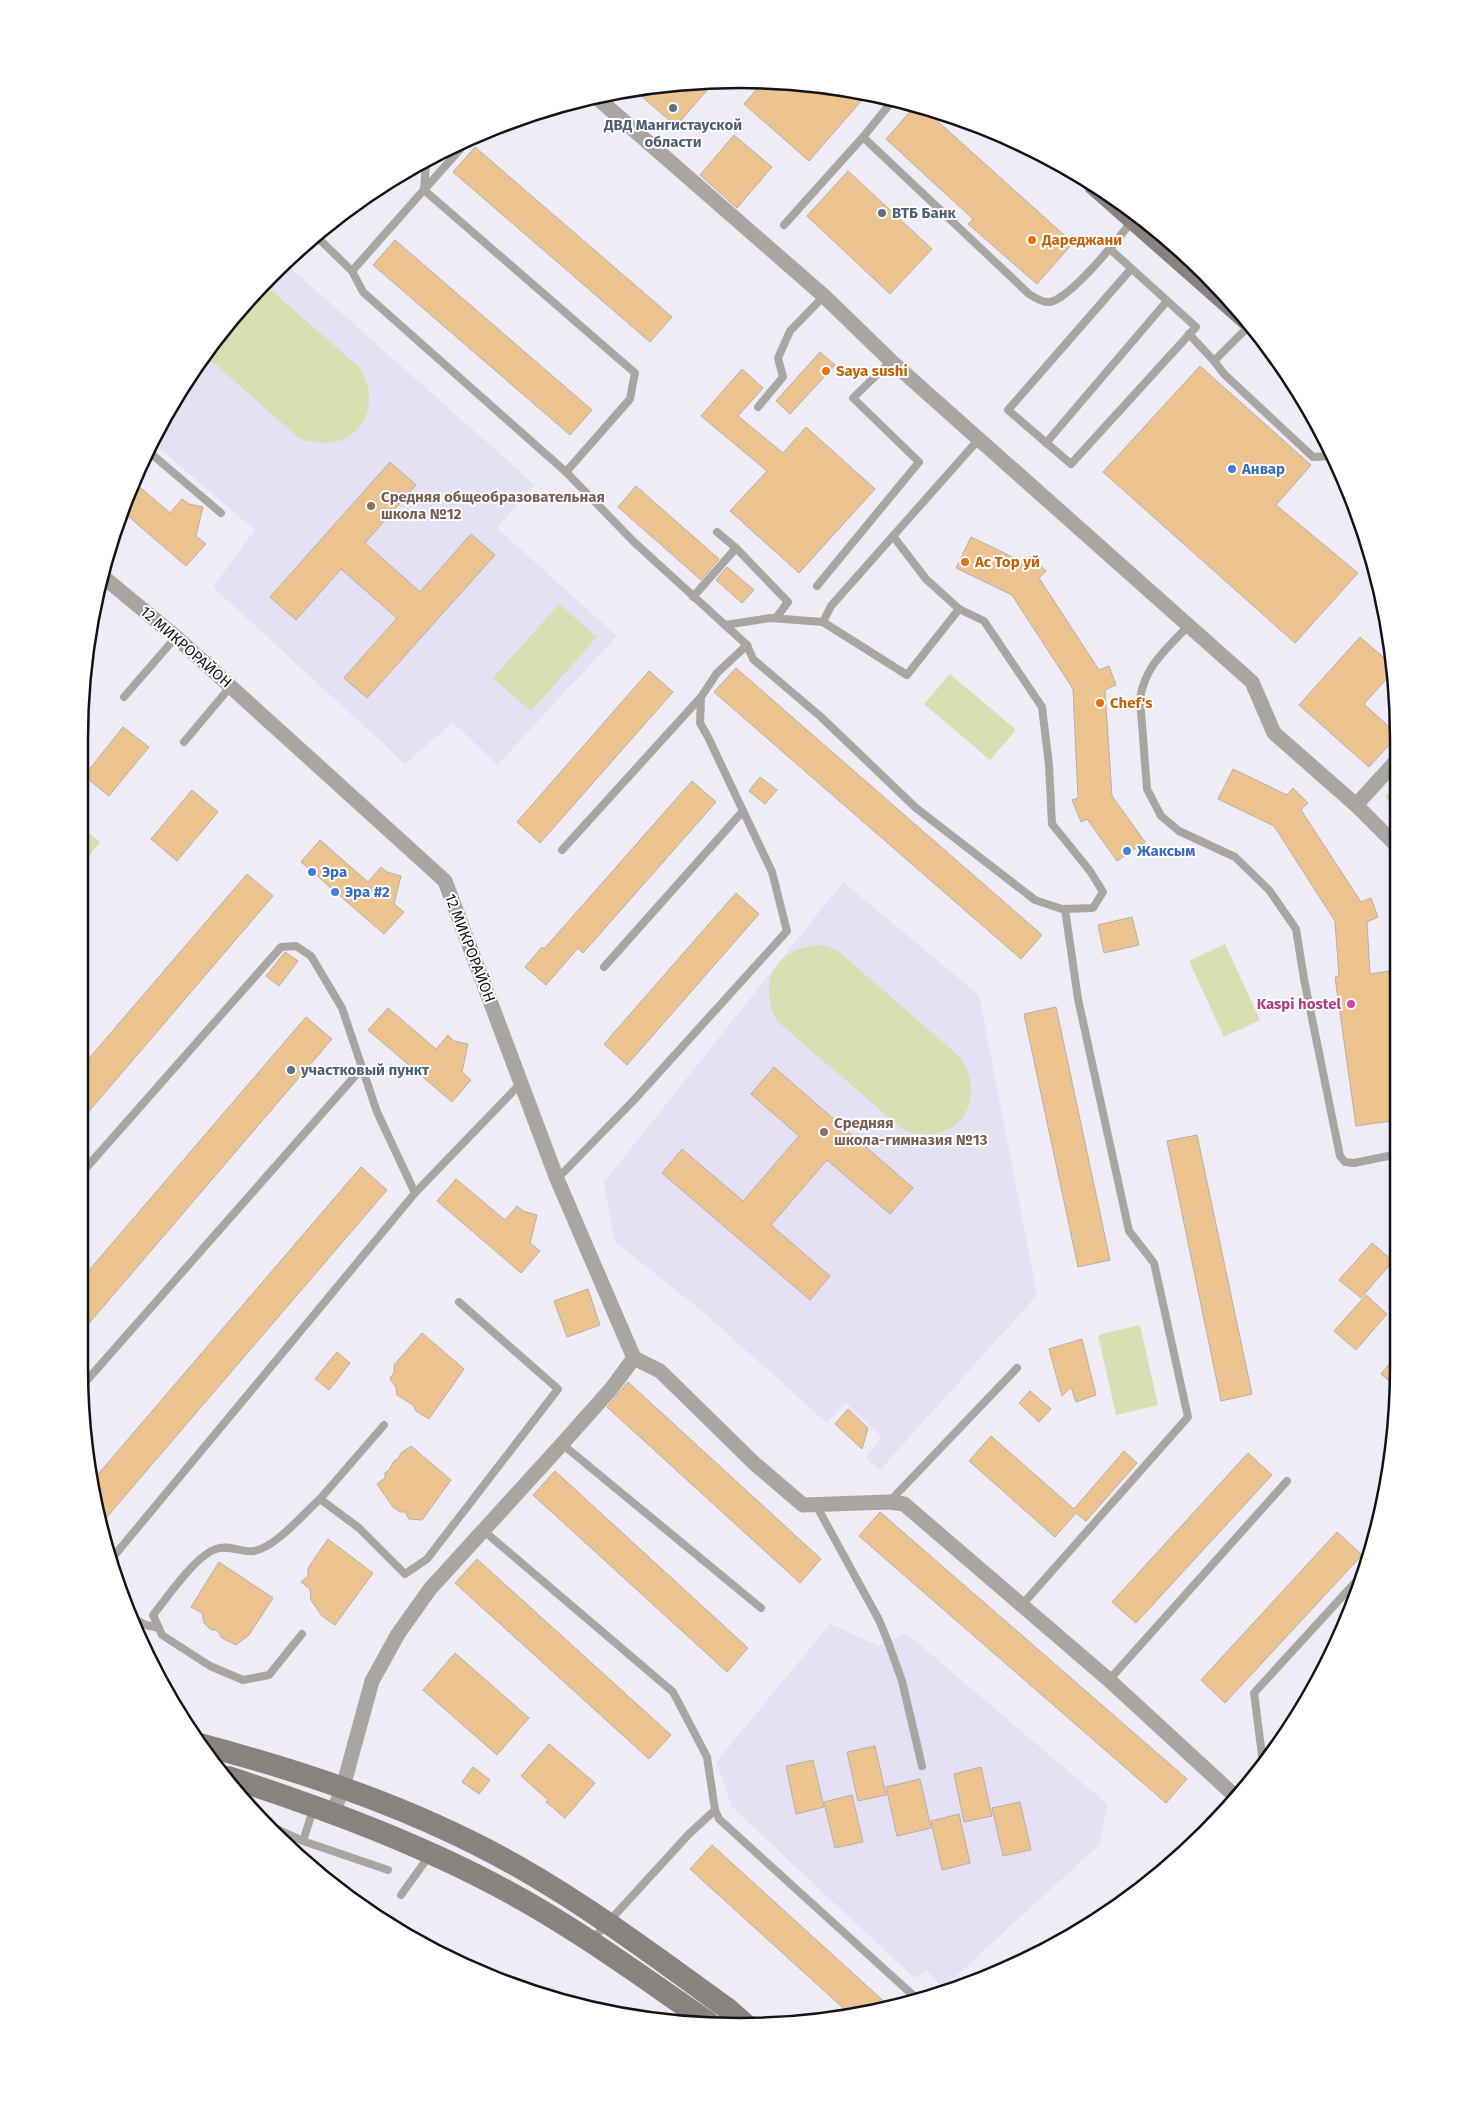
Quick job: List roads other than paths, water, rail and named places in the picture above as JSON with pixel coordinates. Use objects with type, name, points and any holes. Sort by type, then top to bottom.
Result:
[{"type":"main road","points":[[210,1747],[268,1762],[343,1787],[426,1820],[518,1866],[607,1922],[719,2016]]},
{"type":"main road","points":[[237,1782],[250,1788],[324,1809],[430,1854],[506,1890],[590,1942],[719,2016]]},
{"type":"street","points":[[602,102],[824,296],[891,360],[1252,682],[1274,733],[1356,805],[1390,839]]},
{"type":"street","name":"12 МИКРОРАЙОН","points":[[107,580],[176,637],[445,881],[557,1179],[634,1358]]},
{"type":"street","points":[[1356,805],[1390,768]]},
{"type":"street","points":[[324,1809],[343,1787],[372,1682],[398,1634],[430,1590],[562,1444],[634,1358],[660,1370],[755,1464],[803,1505],[889,1502],[904,1504],[1109,1680],[1231,1792]]},
{"type":"lane","points":[[784,225],[889,106]]},
{"type":"lane","points":[[863,137],[1029,294],[1038,300],[1048,302],[1062,298],[1110,249],[1134,221]]},
{"type":"lane","points":[[352,271],[458,152]]},
{"type":"lane","points":[[424,190],[426,168]]},
{"type":"lane","points":[[424,190],[636,374],[630,399],[566,472]]},
{"type":"lane","points":[[320,240],[352,271],[363,292],[566,472],[634,542],[747,645],[753,659],[820,718],[916,808],[1035,900],[1065,909],[1093,908],[1103,892],[1090,871],[1052,824],[1049,764],[1042,707],[984,621],[959,609],[926,579],[893,536]]},
{"type":"lane","points":[[1110,249],[1196,326],[1071,464],[1008,410],[1131,269]]},
{"type":"lane","points":[[758,407],[783,377],[778,358],[790,331],[824,296]]},
{"type":"lane","points":[[1046,443],[1167,301]]},
{"type":"lane","points":[[1214,361],[1245,330]]},
{"type":"lane","points":[[1189,334],[1224,374],[1313,457],[1325,456]]},
{"type":"lane","points":[[817,586],[919,462],[854,398],[891,360]]},
{"type":"lane","points":[[823,622],[831,606],[979,439]]},
{"type":"lane","points":[[153,455],[221,513]]},
{"type":"lane","points":[[717,532],[736,548],[788,602],[776,618]]},
{"type":"lane","points":[[693,597],[736,548]]},
{"type":"lane","points":[[725,625],[776,618],[823,622],[907,675],[959,609]]},
{"type":"lane","points":[[1189,625],[1148,670],[1142,684],[1140,699],[1147,789],[1161,816],[1179,831],[1235,857],[1269,890],[1296,929],[1304,979],[1340,1156],[1345,1162],[1354,1163],[1390,1156]]},
{"type":"lane","points":[[124,697],[176,637]]},
{"type":"lane","points":[[562,850],[701,697],[717,673],[747,645]]},
{"type":"lane","points":[[184,742],[231,686]]},
{"type":"lane","points":[[557,1179],[634,1100],[787,931],[772,872],[700,723],[701,697]]},
{"type":"lane","points":[[604,967],[743,811]]},
{"type":"lane","points":[[1021,1606],[1188,1417],[1154,1263],[1129,1231],[1078,999],[1065,909]]},
{"type":"lane","points":[[88,1166],[281,947],[296,946],[311,956],[342,1008],[377,1112],[416,1193]]},
{"type":"lane","points":[[88,1378],[362,1068]]},
{"type":"lane","points":[[116,1555],[416,1193],[521,1083]]},
{"type":"lane","points":[[320,1499],[359,1528],[406,1574],[427,1558],[558,1389],[459,1302]]},
{"type":"lane","points":[[889,1502],[1017,1368]]},
{"type":"lane","points":[[302,1634],[269,1675],[242,1680],[210,1666],[162,1635],[153,1615],[183,1576],[215,1549],[231,1547],[253,1551],[273,1542],[320,1499],[384,1425]]},
{"type":"lane","points":[[562,1444],[761,1608]]},
{"type":"lane","points":[[1109,1680],[1287,1481]]},
{"type":"lane","points":[[816,1505],[879,1620],[888,1642],[902,1680],[922,1766]]},
{"type":"lane","points":[[484,1531],[673,1692],[707,1756],[715,1810],[719,1819],[911,1994]]},
{"type":"lane","points":[[1261,1755],[1254,1693],[1351,1587]]},
{"type":"lane","points":[[140,1622],[159,1628]]},
{"type":"lane","points":[[303,1841],[324,1809]]},
{"type":"lane","points":[[590,1942],[689,1834],[715,1810]]},
{"type":"lane","points":[[283,1832],[303,1841],[388,1870]]},
{"type":"lane","points":[[401,1895],[430,1854]]},
{"type":"place","name":"ДВД Мангистауской области","points":[[673,108]]},
{"type":"place","name":"ВТБ Банк","points":[[882,213]]},
{"type":"place","name":"Дареджани","points":[[1032,240]]},
{"type":"place","name":"Saya sushi","points":[[826,371]]},
{"type":"place","name":"Анвар","points":[[1232,469]]},
{"type":"place","name":"Средняя общеобразовательная школа №12","points":[[371,506]]},
{"type":"place","name":"Ас Тор уй","points":[[965,562]]},
{"type":"place","name":"Chef's","points":[[1100,703]]},
{"type":"place","name":"Жаксым","points":[[1127,851]]},
{"type":"place","name":"Эра","points":[[312,872]]},
{"type":"place","name":"Эра #2","points":[[335,892]]},
{"type":"place","name":"Kaspi hostel","points":[[1351,1004]]},
{"type":"place","name":"участковый пункт","points":[[291,1070]]},
{"type":"place","name":"Средняя школа-гимназия №13","points":[[824,1132]]}]
